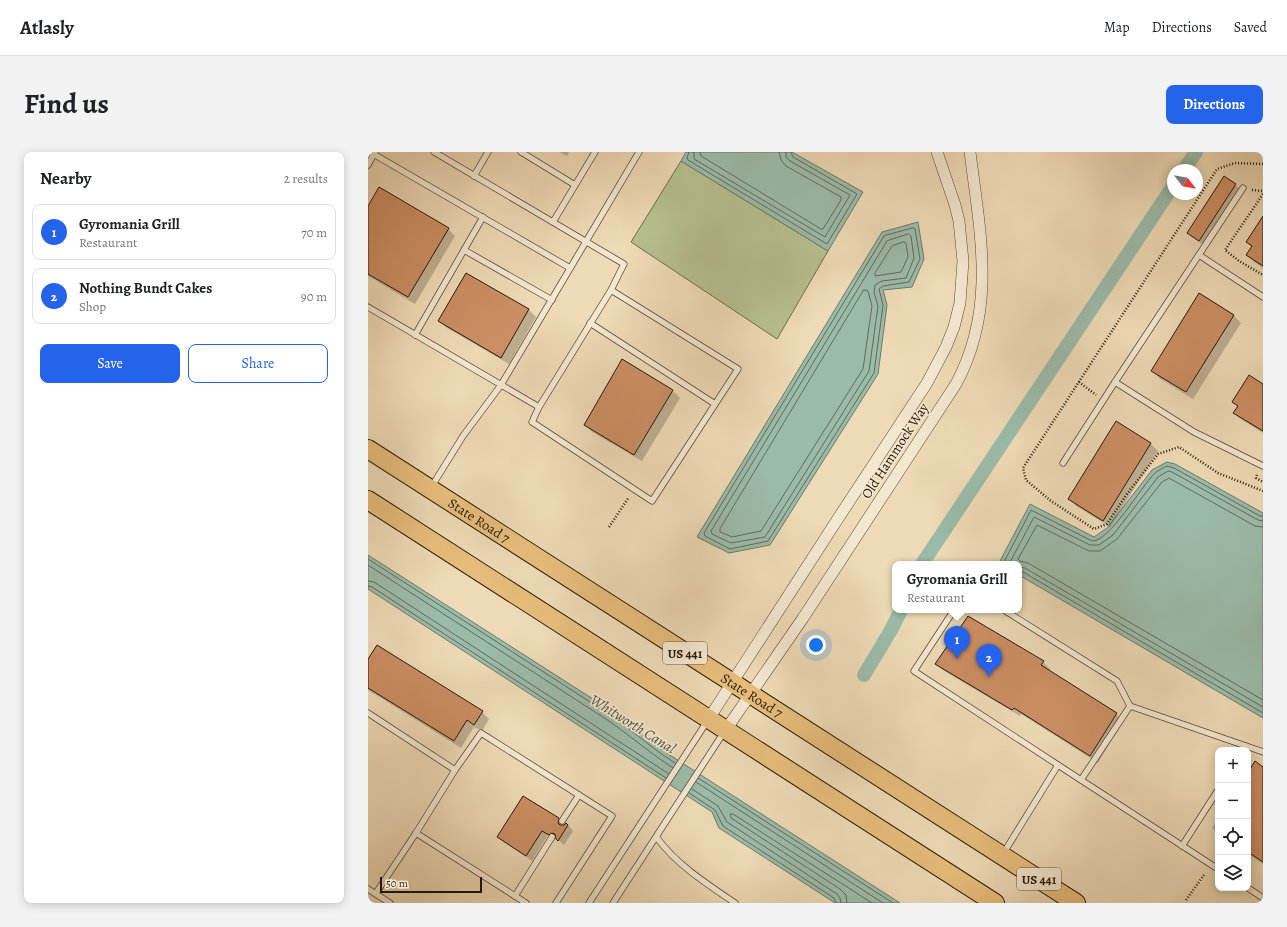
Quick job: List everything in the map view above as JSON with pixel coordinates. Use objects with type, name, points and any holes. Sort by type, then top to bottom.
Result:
[{"type":"main road","name":"State Road 7","points":[[371,452],[430,488],[750,695],[1076,903]]},
{"type":"main road","points":[[368,500],[725,731],[995,903]]},
{"type":"street","name":"Old Hammock Way","points":[[708,720],[927,383],[946,347],[954,327],[960,303],[963,261],[959,221],[955,205],[936,152]]},
{"type":"street","name":"Old Hammock Way","points":[[725,731],[803,618],[952,391],[966,364],[975,340],[980,318],[983,278],[980,233],[970,152]]},
{"type":"lane","points":[[434,152],[624,264],[610,290],[539,407],[532,422],[652,501],[738,369],[610,290]]},
{"type":"lane","points":[[474,176],[488,152]]},
{"type":"lane","points":[[521,152],[575,185]]},
{"type":"lane","points":[[553,222],[595,152]]},
{"type":"lane","points":[[430,488],[463,436],[501,385],[639,152]]},
{"type":"lane","points":[[368,165],[373,153],[570,268]]},
{"type":"lane","points":[[1063,463],[1243,188]]},
{"type":"lane","points":[[415,334],[483,217]]},
{"type":"lane","points":[[464,250],[552,300]]},
{"type":"lane","points":[[1199,255],[1263,297]]},
{"type":"lane","points":[[368,307],[539,407]]},
{"type":"lane","points":[[590,323],[715,404]]},
{"type":"lane","points":[[1115,382],[1194,432],[1263,466]]},
{"type":"lane","points":[[952,613],[914,671],[1215,867]]},
{"type":"lane","points":[[1009,613],[1117,681],[1130,706],[1241,747]]},
{"type":"lane","points":[[1081,780],[1130,706]]},
{"type":"lane","points":[[368,713],[455,770]]},
{"type":"lane","points":[[589,903],[708,720]]},
{"type":"lane","points":[[613,903],[657,838],[725,731]]},
{"type":"lane","points":[[376,893],[416,833],[455,770],[481,733],[612,816],[556,903]]},
{"type":"lane","points":[[1251,749],[1263,752]]},
{"type":"lane","points":[[1002,856],[1058,765]]},
{"type":"lane","points":[[562,821],[579,795]]},
{"type":"lane","points":[[1182,846],[1215,795]]},
{"type":"lane","points":[[416,833],[526,903]]},
{"type":"lane","points":[[515,896],[552,837]]},
{"type":"lane","points":[[657,838],[680,863],[735,903]]},
{"type":"lane","points":[[368,888],[390,903]]},
{"type":"lane","points":[[1251,890],[1263,898]]},
{"type":"path","points":[[1263,194],[1225,250],[1239,261],[1263,275]]},
{"type":"path","points":[[1079,382],[1096,395]]},
{"type":"path","points":[[1257,475],[1256,478],[1263,482]]},
{"type":"path","points":[[610,527],[629,497]]},
{"type":"path","points":[[1186,900],[1204,875]]},
{"type":"green space","points":[[681,161],[828,251],[777,339],[631,242]]},
{"type":"water","points":[[686,152],[792,152],[863,192],[828,251],[681,161]]},
{"type":"water","points":[[918,222],[924,259],[912,287],[883,290],[887,305],[878,374],[770,545],[729,553],[697,537],[882,232]]},
{"type":"water","points":[[1167,462],[1175,464],[1263,513],[1263,718],[1022,577],[1022,561],[1000,561],[1030,504],[1094,537],[1107,528],[1152,470]]},
{"type":"water","points":[[368,555],[618,715],[662,750],[900,903],[835,903],[719,828],[712,812],[368,589]]},
{"type":"building","points":[[1224,176],[1236,184],[1199,241],[1187,233]]},
{"type":"building","points":[[379,187],[449,228],[408,297],[368,274],[368,206]]},
{"type":"building","points":[[1263,216],[1263,266],[1246,255],[1252,246],[1246,242]]},
{"type":"building","points":[[466,273],[529,309],[501,358],[438,321]]},
{"type":"building","points":[[1199,293],[1234,315],[1186,392],[1151,371]]},
{"type":"building","points":[[622,359],[673,390],[634,455],[584,425]]},
{"type":"building","points":[[1249,375],[1263,384],[1263,431],[1233,413],[1238,406],[1232,402]]},
{"type":"building","points":[[1116,421],[1151,443],[1103,521],[1068,499]]},
{"type":"building","points":[[968,616],[1044,661],[1041,665],[1117,713],[1090,756],[1014,708],[1012,710],[935,664]]},
{"type":"building","points":[[377,645],[483,711],[474,725],[467,720],[454,741],[368,688],[368,659]]},
{"type":"building","points":[[1255,761],[1263,767],[1263,862],[1251,854],[1251,767]]},
{"type":"building","points":[[523,796],[559,818],[558,823],[560,825],[564,825],[566,823],[568,825],[558,841],[555,834],[552,833],[549,835],[542,831],[526,856],[497,837]]},
{"type":"waterway","points":[[1188,164],[1196,152]]},
{"type":"waterway","points":[[924,561],[1167,195]]},
{"type":"waterway","points":[[864,675],[900,613]]},
{"type":"place","name":"Gyromania Grill","points":[[957,659]]},
{"type":"place","name":"Nothing Bundt Cakes","points":[[989,677]]},
{"type":"water label","name":"Whitworth Canal","points":[[633,724]]}]
